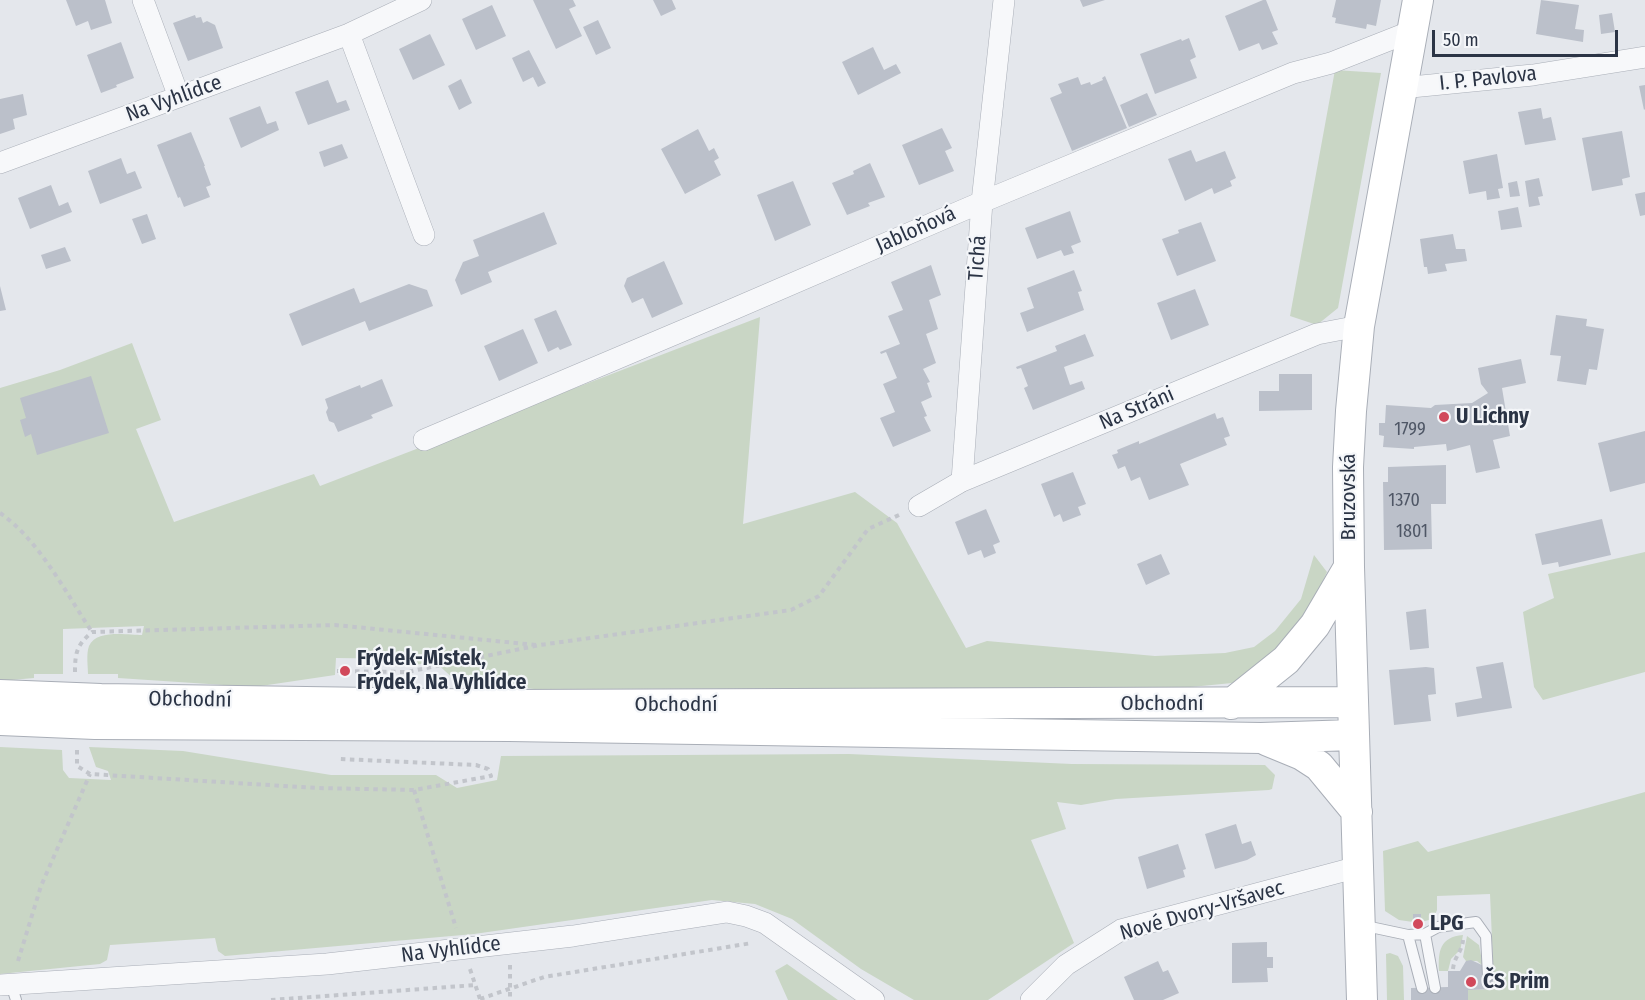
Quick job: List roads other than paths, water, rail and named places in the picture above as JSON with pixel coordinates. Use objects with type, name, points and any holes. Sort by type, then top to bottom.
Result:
[{"type":"main road","name":"Bruzovská","points":[[1362,1000],[1349,567],[1350,433],[1359,326],[1418,0]]},
{"type":"main road","points":[[1231,704],[1286,660],[1315,625],[1349,567]]},
{"type":"main road","name":"Obchodní","points":[[0,695],[100,699],[510,705],[1352,702]]},
{"type":"main road","name":"Obchodní","points":[[0,720],[95,724],[508,726],[1261,738],[1354,735]]},
{"type":"main road","name":"Obchodní","points":[[1261,738],[1302,755],[1319,766],[1357,812]]},
{"type":"street","points":[[143,0],[179,97]]},
{"type":"street","name":"Na Vyhlídce","points":[[0,163],[349,34],[421,0]]},
{"type":"street","name":"Tichá","points":[[962,481],[982,202],[1004,0]]},
{"type":"street","name":"Jabloňová","points":[[424,440],[982,202],[1293,73],[1331,63],[1412,31]]},
{"type":"street","points":[[349,34],[424,235]]},
{"type":"street","name":"I. P. Pavlova","points":[[1401,88],[1533,75],[1645,57]]},
{"type":"street","name":"Na Stráni","points":[[919,506],[962,481],[1317,334],[1359,326]]},
{"type":"street","name":"Nové Dvory-Vršavec","points":[[1030,1000],[1066,965],[1121,930],[1358,867]]},
{"type":"street","name":"Na Vyhlídce","points":[[9,989],[327,964],[509,943],[727,912],[765,923],[874,1000]]},
{"type":"lane","points":[[1360,924],[1408,935],[1425,934],[1438,927],[1476,921],[1486,936],[1488,976]]},
{"type":"lane","points":[[1425,934],[1435,988]]},
{"type":"lane","points":[[1408,935],[1422,988]]},
{"type":"place","name":"U Lichny","points":[[1444,417]]},
{"type":"place","name":"Frýdek-Místek, Frýdek, Na Vyhlídce","points":[[345,671]]},
{"type":"place","name":"LPG","points":[[1418,924]]},
{"type":"place","name":"ČS Prim","points":[[1471,982]]}]
